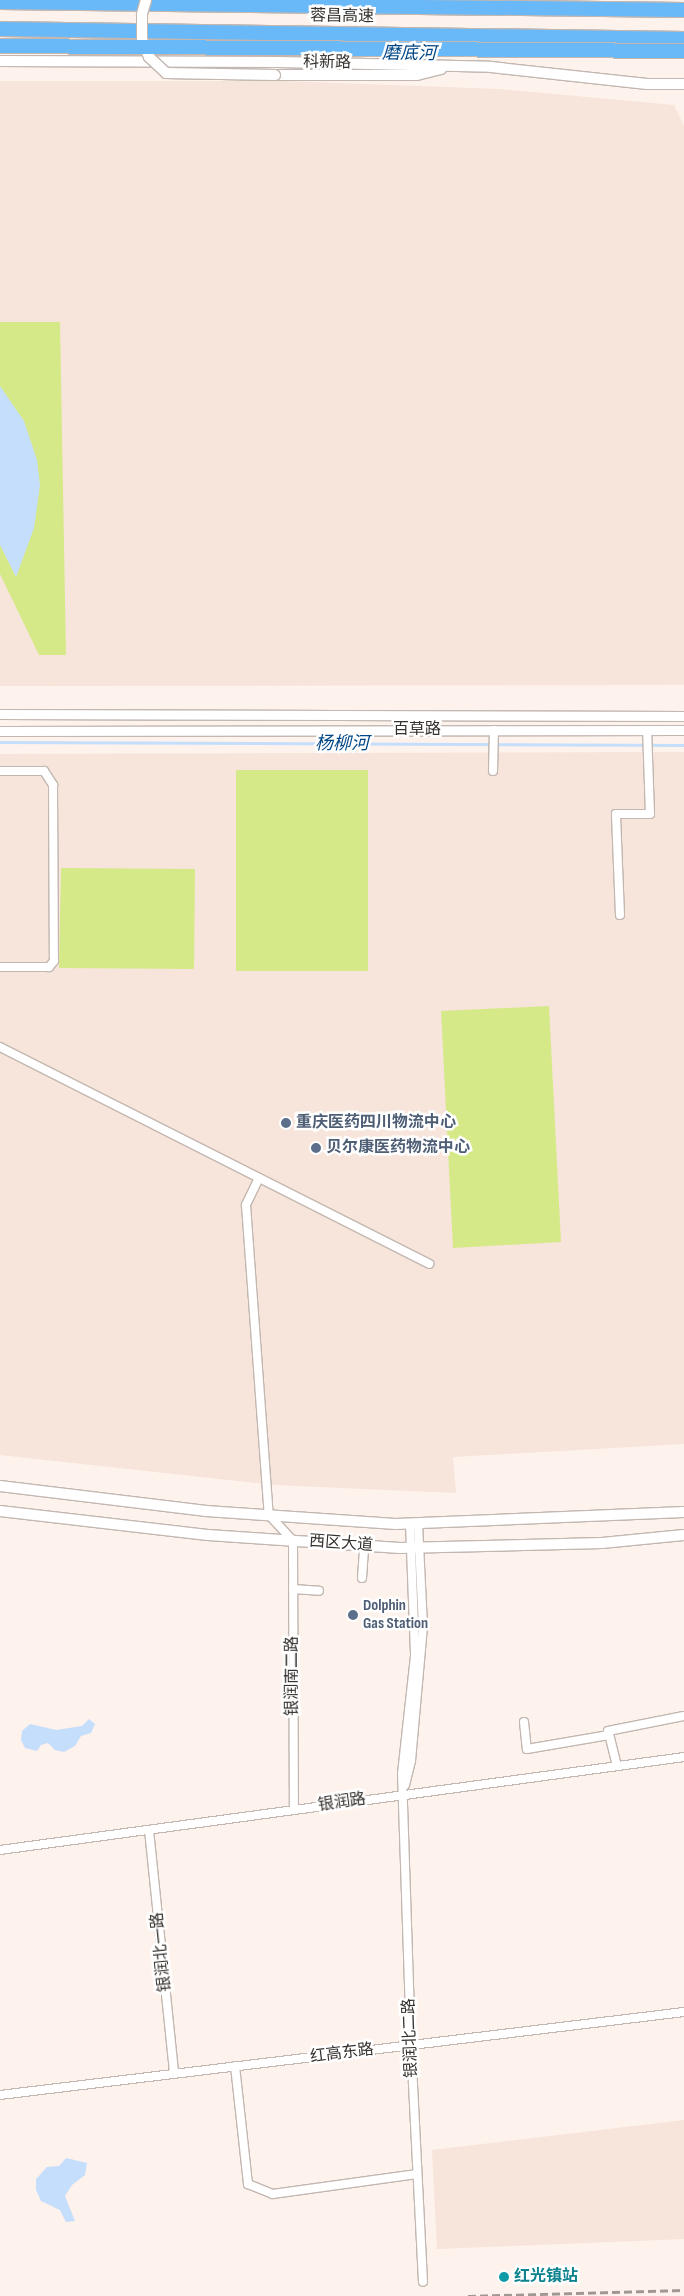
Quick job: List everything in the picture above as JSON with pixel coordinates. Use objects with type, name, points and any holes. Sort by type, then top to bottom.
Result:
[{"type":"highway","points":[[580,0],[652,10]]},
{"type":"highway","name":"蓉昌高速","points":[[0,2],[684,10]]},
{"type":"highway","name":"蓉昌高速","points":[[0,29],[684,39]]},
{"type":"highway","points":[[0,46],[684,51]]},
{"type":"main road","points":[[146,0],[142,14],[142,39],[150,57],[166,73],[417,75],[455,66]]},
{"type":"main road","name":"科新路","points":[[0,61],[278,62],[455,66],[647,84],[684,84]]},
{"type":"main road","name":"西区大道","points":[[0,1486],[269,1515],[414,1523],[684,1512]]},
{"type":"main road","name":"西区大道","points":[[0,1511],[208,1535],[416,1548],[602,1543],[684,1535]]},
{"type":"street","name":"百草路","points":[[0,714],[684,716]]},
{"type":"street","points":[[493,771],[494,730]]},
{"type":"street","points":[[620,915],[616,814],[650,814],[647,730]]},
{"type":"street","name":"百草路","points":[[0,731],[684,730]]},
{"type":"street","points":[[0,771],[44,772],[53,785],[54,961],[49,967],[0,967]]},
{"type":"street","points":[[0,1047],[429,1264]]},
{"type":"street","points":[[259,1178],[246,1206],[269,1515],[293,1541]]},
{"type":"street","name":"银润北二路","points":[[414,1523],[416,1548],[415,1656],[402,1774],[410,2045],[423,2282]]},
{"type":"street","name":"银润南二路","points":[[293,1541],[294,1810]]},
{"type":"street","points":[[362,1578],[364,1546]]},
{"type":"street","points":[[293,1590],[319,1591]]},
{"type":"street","points":[[617,1766],[608,1731],[684,1716]]},
{"type":"street","points":[[524,1722],[527,1749],[609,1735]]},
{"type":"street","name":"银润路","points":[[0,1850],[684,1757]]},
{"type":"street","name":"银润北一路","points":[[149,1830],[174,2074]]},
{"type":"street","name":"红高东路","points":[[0,2095],[684,2012]]},
{"type":"street","points":[[235,2066],[248,2184],[273,2194],[417,2174]]},
{"type":"shaded area","points":[[0,81],[283,81],[499,89],[674,105],[684,126],[684,685],[0,686]]},
{"type":"shaded area","points":[[684,752],[684,1444],[453,1457],[456,1493],[274,1485],[0,1455],[0,754]]},
{"type":"shaded area","points":[[684,2120],[684,2239],[437,2249],[432,2150]]},
{"type":"green space","points":[[0,322],[60,322],[66,655],[39,655],[0,574]]},
{"type":"green space","points":[[236,770],[368,770],[368,971],[236,971]]},
{"type":"green space","points":[[61,868],[195,869],[194,969],[59,968]]},
{"type":"green space","points":[[549,1006],[561,1242],[453,1248],[441,1011]]},
{"type":"water","points":[[0,386],[24,421],[37,460],[40,485],[34,528],[16,577],[0,545]]},
{"type":"water","points":[[89,1719],[95,1724],[91,1733],[81,1736],[75,1746],[64,1752],[55,1750],[48,1743],[41,1745],[37,1751],[25,1748],[21,1740],[22,1731],[30,1724],[56,1730],[82,1726]]},
{"type":"water","points":[[66,2158],[87,2163],[85,2175],[72,2185],[65,2196],[75,2221],[66,2222],[60,2210],[41,2201],[36,2190],[36,2179],[47,2167],[59,2166]]},
{"type":"waterway","name":"杨柳河","points":[[0,742],[684,745]]},
{"type":"railway","points":[[468,2296],[684,2290]]},
{"type":"place","name":"重庆医药四川物流中心","points":[[286,1123]]},
{"type":"place","name":"贝尔康医药物流中心","points":[[316,1148]]},
{"type":"place","name":"Dolphin Gas Station","points":[[353,1615]]},
{"type":"place","name":"红光镇站","points":[[504,2277]]},
{"type":"water label","name":"磨底河","points":[[409,54]]}]
